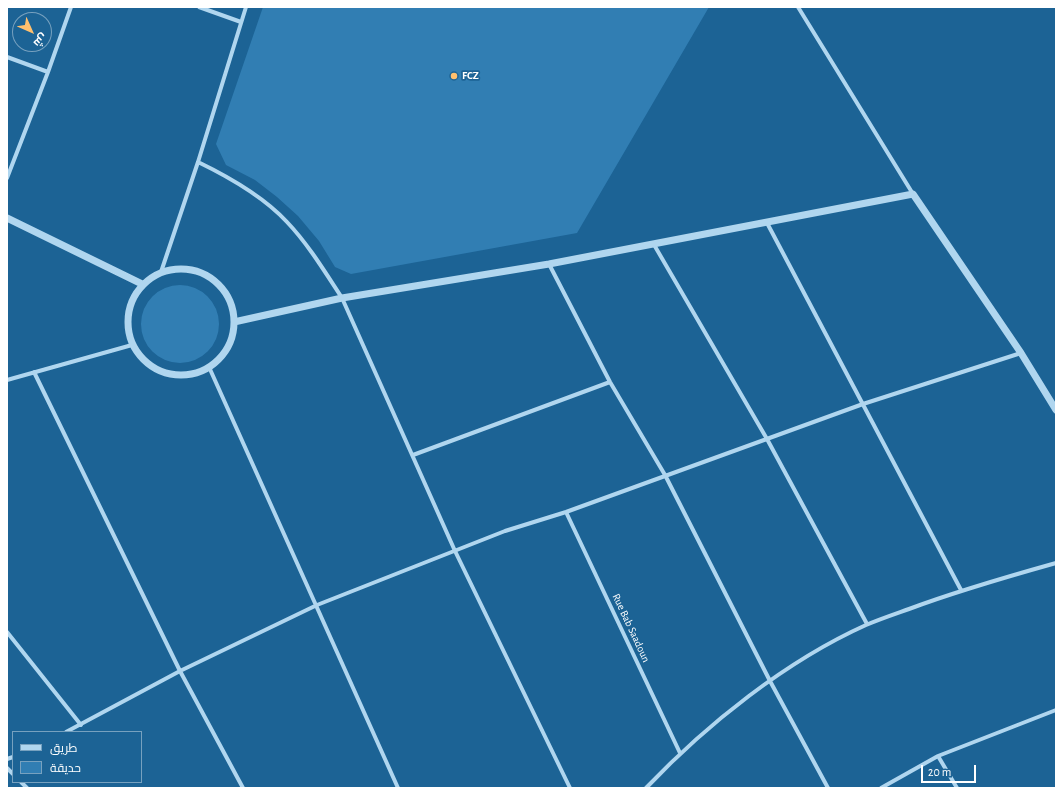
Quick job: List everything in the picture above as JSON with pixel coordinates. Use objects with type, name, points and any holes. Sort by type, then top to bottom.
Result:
[{"type":"street","points":[[7,178],[48,72],[71,7]]},
{"type":"street","points":[[199,7],[241,22]]},
{"type":"street","points":[[161,272],[198,162],[246,7]]},
{"type":"street","points":[[798,7],[913,194],[1021,353],[1056,410]]},
{"type":"street","points":[[7,57],[48,72]]},
{"type":"street","points":[[198,162],[221,173],[265,203],[286,221],[324,270],[342,298],[455,551],[570,788]]},
{"type":"street","points":[[234,322],[342,298],[549,264],[766,221],[913,194]]},
{"type":"street","points":[[7,218],[142,284]]},
{"type":"street","points":[[766,221],[961,590]]},
{"type":"street","points":[[653,243],[767,439],[867,624]]},
{"type":"street","points":[[549,264],[610,382],[665,475],[770,682],[828,788]]},
{"type":"street","points":[[178,268],[195,270],[211,277],[224,289],[232,305],[234,322],[231,340],[222,356],[209,367],[192,374],[174,375],[157,370],[142,359],[132,345],[127,327],[128,310],[135,294],[142,284],[161,272],[178,268]]},
{"type":"street","points":[[7,380],[132,345]]},
{"type":"street","points":[[68,731],[180,671],[317,605],[506,531],[566,512],[863,404],[1021,353]]},
{"type":"street","points":[[209,367],[398,788]]},
{"type":"street","points":[[34,372],[180,671],[243,788]]},
{"type":"street","points":[[413,455],[610,382]]},
{"type":"street","name":"Rue Bab Saadoun","points":[[566,512],[680,753]]},
{"type":"street","points":[[646,788],[680,753],[707,730],[770,682],[816,650],[867,624],[961,590],[1056,563]]},
{"type":"street","points":[[7,632],[81,725]]},
{"type":"street","points":[[881,788],[938,756],[1056,710]]},
{"type":"street","points":[[938,756],[957,788]]},
{"type":"green space","name":"FCZ","points":[[263,7],[709,7],[577,233],[351,274],[335,267],[319,241],[298,216],[277,197],[255,180],[226,165],[216,144]]},
{"type":"green space","points":[[172,285],[188,285],[202,291],[213,302],[219,316],[219,332],[213,346],[202,357],[188,363],[172,363],[158,357],[147,346],[141,332],[141,316],[147,302],[158,291]]},
{"type":"place","name":"FCZ","points":[[454,76]]}]
